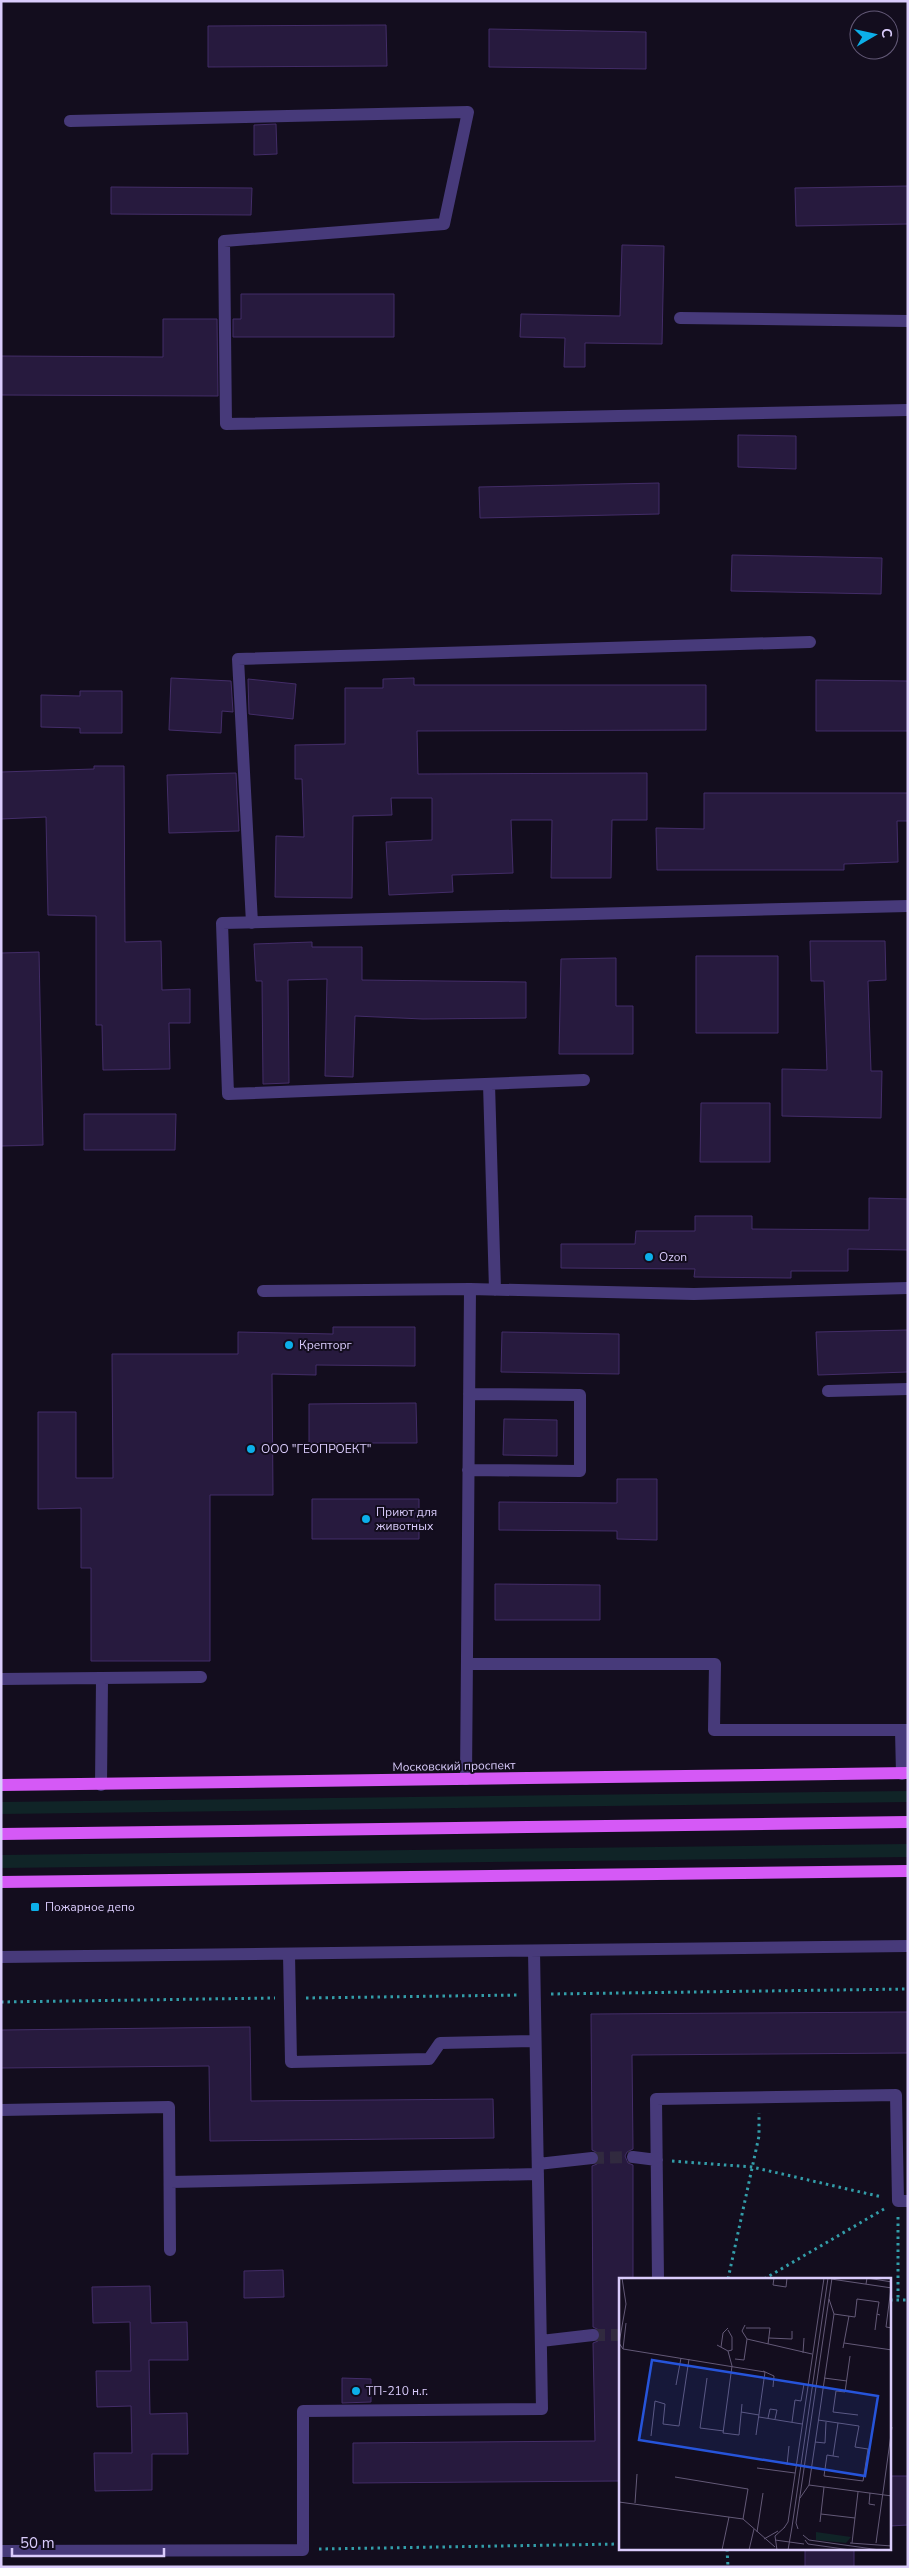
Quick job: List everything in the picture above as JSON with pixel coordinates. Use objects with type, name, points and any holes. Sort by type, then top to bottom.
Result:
[{"type":"main road","name":"Московский проспект","points":[[1,1785],[905,1774]]},
{"type":"main road","points":[[1,1834],[908,1822]]},
{"type":"main road","points":[[1,1882],[908,1871]]},
{"type":"street","points":[[70,121],[468,112],[444,224],[224,241],[226,424],[908,410]]},
{"type":"street","points":[[680,318],[908,321]]},
{"type":"street","points":[[252,923],[238,659],[810,642]]},
{"type":"street","points":[[584,1080],[228,1094],[222,923],[908,906]]},
{"type":"street","points":[[489,1084],[495,1290]]},
{"type":"street","points":[[263,1292],[495,1290],[694,1294],[908,1288]]},
{"type":"street","points":[[466,1780],[470,1290]]},
{"type":"street","points":[[828,1391],[908,1389]]},
{"type":"street","points":[[468,1470],[580,1471],[580,1395],[469,1394]]},
{"type":"street","points":[[467,1664],[715,1664],[714,1730],[904,1730],[905,1774]]},
{"type":"street","points":[[1,1680],[201,1677]]},
{"type":"street","points":[[101,1785],[102,1678]]},
{"type":"street","points":[[1,1957],[908,1946]]},
{"type":"street","points":[[1,2551],[303,2550],[303,2411],[542,2409],[534,1951]]},
{"type":"street","points":[[289,1954],[291,2062],[429,2059],[440,2043],[535,2041]]},
{"type":"street","points":[[658,2278],[656,2099],[896,2095],[903,2201]]},
{"type":"street","points":[[1,2110],[168,2107],[170,2250]]},
{"type":"street","points":[[633,2157],[657,2160]]},
{"type":"street","points":[[170,2182],[538,2169],[592,2158]]},
{"type":"street","points":[[541,2341],[593,2335]]},
{"type":"path","points":[[1,2002],[908,1989]]},
{"type":"path","points":[[728,2278],[758,2136],[760,2097]]},
{"type":"path","points":[[657,2160],[752,2167],[903,2201]]},
{"type":"path","points":[[766,2278],[903,2201]]},
{"type":"path","points":[[898,2300],[903,2201]]},
{"type":"path","points":[[892,2300],[908,2300]]},
{"type":"path","points":[[303,2550],[619,2544]]},
{"type":"path","points":[[728,2550],[728,2567]]},
{"type":"green space","points":[[908,1791],[908,1802],[1,1814],[1,1802]]},
{"type":"green space","points":[[908,1844],[908,1857],[1,1868],[1,1855]]},
{"type":"building","points":[[386,25],[387,66],[208,67],[208,26]]},
{"type":"building","points":[[489,29],[646,32],[646,69],[489,67]]},
{"type":"building","points":[[276,124],[277,154],[254,155],[254,125]]},
{"type":"building","points":[[908,186],[908,224],[796,226],[795,188]]},
{"type":"building","points":[[111,187],[252,188],[251,215],[111,214]]},
{"type":"building","points":[[622,245],[664,246],[662,344],[585,343],[585,367],[564,367],[565,338],[520,337],[521,314],[620,316]]},
{"type":"building","points":[[241,294],[394,294],[394,337],[233,337],[233,319],[241,319]]},
{"type":"building","points":[[163,319],[217,319],[218,396],[1,395],[1,356],[163,357]]},
{"type":"building","points":[[738,435],[796,436],[796,469],[738,467]]},
{"type":"building","points":[[659,483],[659,514],[480,518],[479,487]]},
{"type":"building","points":[[732,555],[882,558],[881,594],[731,591]]},
{"type":"building","points":[[171,678],[231,681],[233,712],[222,711],[221,733],[169,730]]},
{"type":"building","points":[[414,678],[414,685],[706,685],[706,730],[417,731],[418,774],[647,773],[647,820],[612,820],[611,878],[551,878],[552,820],[511,820],[513,873],[452,875],[453,892],[389,895],[386,842],[432,840],[432,798],[391,798],[392,815],[353,816],[352,898],[275,897],[276,836],[304,837],[302,779],[295,779],[295,745],[345,744],[345,688],[383,688],[383,679]]},
{"type":"building","points":[[248,679],[296,684],[293,719],[249,714]]},
{"type":"building","points":[[816,680],[908,681],[908,731],[816,731]]},
{"type":"building","points":[[80,691],[122,691],[122,733],[80,733],[80,728],[41,727],[41,695],[80,696]]},
{"type":"building","points":[[94,766],[124,766],[125,942],[161,941],[162,990],[190,989],[190,1023],[169,1023],[170,1069],[103,1070],[102,1025],[96,1025],[96,916],[48,915],[46,817],[1,819],[1,772],[94,769]]},
{"type":"building","points":[[236,773],[239,831],[169,833],[167,775]]},
{"type":"building","points":[[704,793],[908,793],[908,821],[897,821],[898,862],[844,864],[844,870],[657,870],[656,828],[704,829]]},
{"type":"building","points":[[810,941],[885,941],[886,980],[868,981],[871,1071],[882,1071],[881,1118],[782,1116],[782,1069],[827,1070],[824,981],[811,981]]},
{"type":"building","points":[[312,942],[312,947],[362,947],[362,980],[526,982],[526,1018],[423,1019],[355,1016],[353,1077],[325,1076],[327,979],[288,980],[289,1083],[263,1084],[262,981],[256,981],[254,944]]},
{"type":"building","points":[[39,952],[43,1145],[1,1146],[1,953]]},
{"type":"building","points":[[696,956],[778,956],[778,1033],[696,1033]]},
{"type":"building","points":[[616,958],[616,1006],[633,1006],[633,1054],[559,1054],[561,959]]},
{"type":"building","points":[[701,1103],[770,1103],[770,1162],[700,1162]]},
{"type":"building","points":[[84,1114],[176,1114],[175,1150],[84,1150]]},
{"type":"building","points":[[869,1198],[908,1199],[908,1250],[848,1249],[848,1271],[791,1271],[791,1278],[694,1277],[695,1269],[561,1268],[561,1244],[635,1244],[636,1231],[695,1231],[695,1216],[752,1216],[752,1229],[869,1230]]},
{"type":"building","points":[[333,1327],[415,1327],[415,1366],[316,1365],[316,1375],[272,1374],[273,1495],[210,1495],[210,1661],[91,1661],[91,1568],[81,1568],[81,1508],[38,1509],[38,1412],[76,1412],[76,1478],[113,1478],[112,1354],[238,1354],[238,1332],[333,1334]]},
{"type":"building","points":[[908,1330],[908,1372],[818,1375],[816,1332]]},
{"type":"building","points":[[502,1332],[619,1334],[619,1374],[501,1372]]},
{"type":"building","points":[[416,1403],[417,1443],[309,1443],[309,1404]]},
{"type":"building","points":[[504,1419],[557,1420],[557,1456],[503,1455]]},
{"type":"building","points":[[617,1479],[657,1479],[657,1540],[617,1539],[617,1531],[499,1530],[499,1502],[617,1503]]},
{"type":"building","name":"Приют для животных","points":[[312,1499],[419,1499],[419,1539],[312,1539]]},
{"type":"building","points":[[495,1584],[600,1585],[600,1620],[495,1620]]},
{"type":"building","points":[[908,2012],[908,2053],[632,2055],[633,2149],[627,2152],[625,2156],[628,2163],[633,2165],[633,2278],[619,2278],[619,2481],[353,2483],[353,2443],[595,2441],[593,2343],[598,2341],[601,2335],[599,2330],[593,2327],[592,2166],[597,2164],[600,2158],[598,2153],[592,2150],[591,2014]]},
{"type":"building","points":[[250,2027],[251,2101],[493,2099],[494,2138],[210,2141],[209,2066],[1,2068],[1,2030]]},
{"type":"building","points":[[283,2270],[284,2297],[244,2298],[244,2271]]},
{"type":"building","points":[[150,2286],[151,2323],[187,2322],[188,2360],[149,2360],[150,2414],[187,2413],[188,2454],[152,2454],[152,2490],[95,2491],[94,2453],[132,2453],[131,2406],[97,2407],[96,2371],[131,2371],[130,2322],[93,2323],[92,2287]]},
{"type":"building","name":"ТП-210 н.г.","points":[[342,2378],[371,2379],[371,2402],[342,2403]]},
{"type":"building","points":[[892,2476],[908,2476],[908,2525],[892,2526]]},
{"type":"building","points":[[805,2550],[854,2550],[854,2567],[805,2567]]},
{"type":"tunnel","points":[[592,2158],[633,2157]]},
{"type":"tunnel","points":[[593,2335],[619,2335]]},
{"type":"place","name":"Ozon","points":[[649,1257]]},
{"type":"place","name":"Крепторг","points":[[289,1345]]},
{"type":"place","name":"ООО \"ГЕОПРОЕКТ\"","points":[[251,1449]]},
{"type":"place","name":"Приют для животных","points":[[366,1519]]},
{"type":"place","name":"Пожарное депо","points":[[35,1907]]},
{"type":"place","name":"ТП-210 н.г.","points":[[356,2391]]}]
